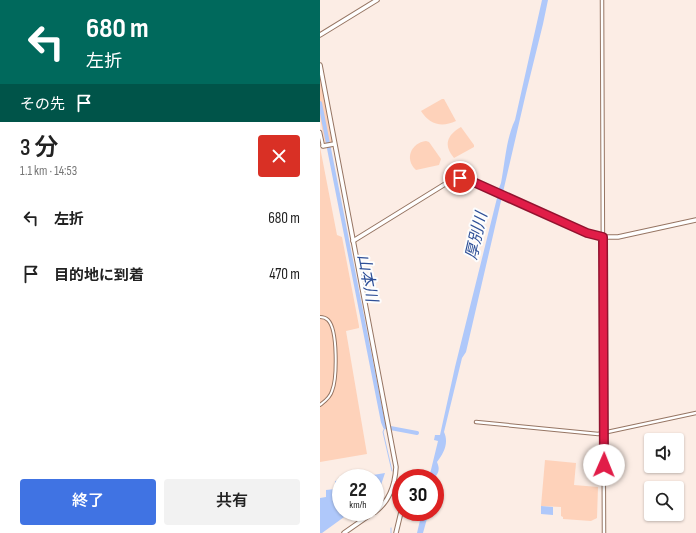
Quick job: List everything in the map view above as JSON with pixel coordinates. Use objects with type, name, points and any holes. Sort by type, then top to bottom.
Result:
[{"type":"street","points":[[320,35],[377,0]]},
{"type":"street","points":[[602,0],[604,533]]},
{"type":"street","points":[[320,65],[396,469]]},
{"type":"street","points":[[320,132],[324,146],[334,144]]},
{"type":"street","points":[[353,241],[455,179],[469,180],[587,233],[603,237],[618,237],[696,220]]},
{"type":"street","points":[[320,317],[329,321],[334,336],[335,349],[333,390],[328,399],[320,405]]},
{"type":"street","points":[[476,422],[604,434],[696,413]]},
{"type":"street","points":[[384,503],[389,497],[392,489]]},
{"type":"street","points":[[344,533],[362,521]]},
{"type":"street","points":[[396,533],[399,521]]},
{"type":"shaded area","points":[[320,71],[334,143],[325,144],[320,118]]},
{"type":"shaded area","points":[[444,99],[456,121],[445,124],[436,124],[428,119],[421,111]]},
{"type":"shaded area","points":[[461,127],[474,147],[454,158],[448,149],[448,141],[452,133]]},
{"type":"shaded area","points":[[426,141],[429,142],[441,159],[439,165],[416,170],[410,161],[411,152],[416,145]]},
{"type":"shaded area","points":[[320,147],[337,235],[342,237],[359,326],[359,328],[346,331],[367,454],[320,462]]},
{"type":"shaded area","points":[[545,460],[576,463],[574,485],[598,487],[597,518],[591,521],[563,519],[561,516],[561,507],[541,506]]},
{"type":"water","points":[[542,0],[548,0],[466,352],[462,358],[444,432],[446,444],[442,455],[437,462],[439,469],[431,469],[438,441],[434,440],[435,435],[440,435],[455,367],[497,198],[497,192],[501,183],[508,143],[515,120]]},
{"type":"water","points":[[332,489],[332,521],[339,521],[320,533],[320,498],[326,497],[326,490]]},
{"type":"water","points":[[541,506],[553,507],[553,515],[541,514]]},
{"type":"water","points":[[420,521],[426,521],[423,533],[417,533]]},
{"type":"waterway","name":"山本川","points":[[320,103],[383,422],[385,427],[417,433]]},
{"type":"waterway","points":[[385,427],[383,432],[392,471]]},
{"type":"waterway","points":[[391,528],[391,533]]},
{"type":"route","points":[[460,178],[469,180],[502,194],[587,233],[603,237],[604,465]]},
{"type":"water label","name":"厚別川","points":[[477,236]]}]
